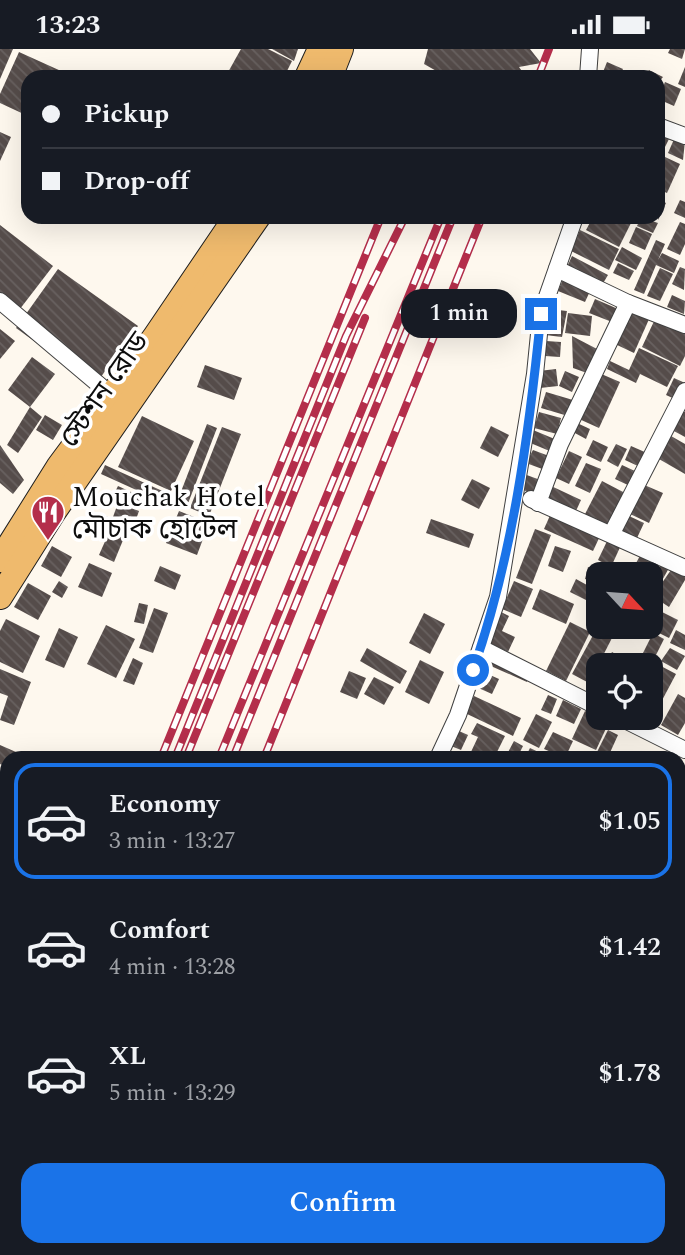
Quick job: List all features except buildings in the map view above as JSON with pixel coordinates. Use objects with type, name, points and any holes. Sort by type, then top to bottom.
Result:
[{"type":"main road","points":[[310,70],[320,49]]},
{"type":"main road","points":[[333,70],[341,49]]},
{"type":"main road","name":"স্টেশন রোড","points":[[0,560],[59,466],[153,338],[231,224]]},
{"type":"main road","name":"স্টেশন রোড","points":[[0,597],[53,513],[253,224]]},
{"type":"street","points":[[588,70],[590,49]]},
{"type":"street","points":[[665,129],[685,136]]},
{"type":"street","points":[[441,751],[458,715],[498,597],[517,492],[541,314],[573,224]]},
{"type":"street","points":[[557,269],[628,303],[685,325]]},
{"type":"street","points":[[0,301],[110,394]]},
{"type":"street","points":[[538,503],[560,444],[628,303]]},
{"type":"street","points":[[612,533],[685,391]]},
{"type":"street","points":[[517,492],[685,568]]},
{"type":"street","points":[[481,649],[586,701]]},
{"type":"street","points":[[645,730],[685,750]]},
{"type":"railway","points":[[541,70],[549,49]]},
{"type":"railway","points":[[164,751],[378,224]]},
{"type":"railway","points":[[178,751],[346,336],[402,224]]},
{"type":"railway","points":[[222,751],[438,224]]},
{"type":"railway","points":[[236,751],[450,224]]},
{"type":"railway","points":[[267,751],[479,224]]},
{"type":"railway","points":[[189,751],[365,318]]},
{"type":"place","name":"Mouchak Hotel মৌচাক হোটেল","points":[[48,542]]},
{"type":"route","points":[[473,670],[498,597],[506,556],[535,375],[541,314]]}]
